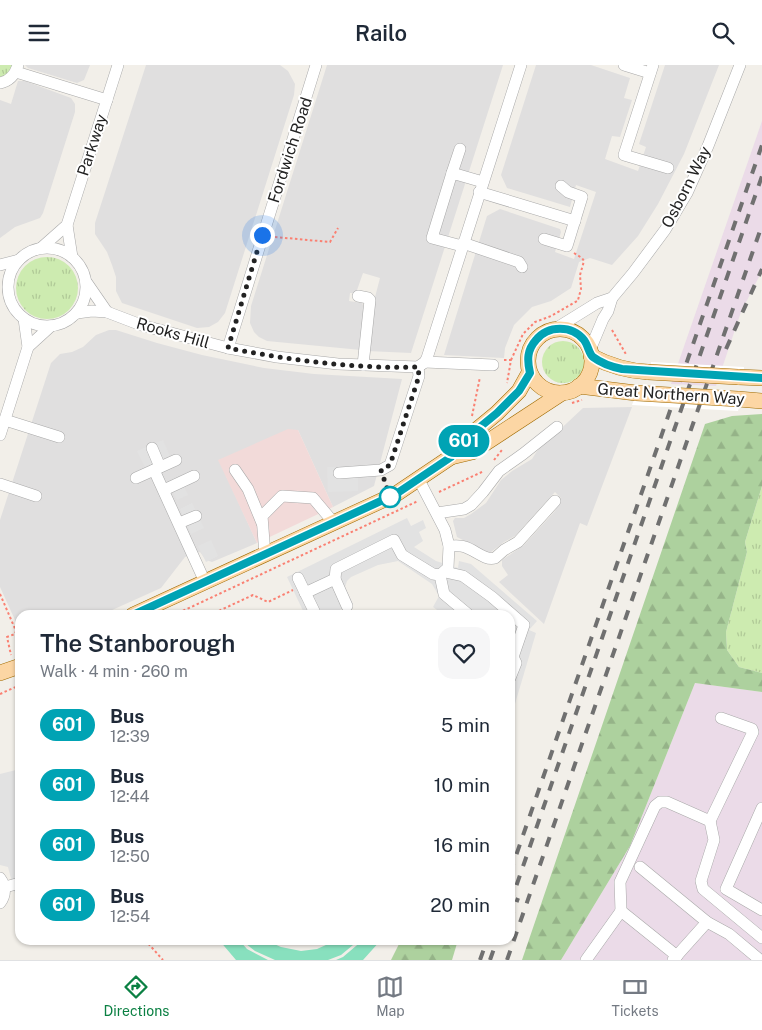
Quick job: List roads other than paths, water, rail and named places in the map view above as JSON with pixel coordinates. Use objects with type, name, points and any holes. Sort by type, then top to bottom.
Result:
[{"type":"main road","points":[[566,398],[551,392],[534,381],[527,363],[528,353],[538,337],[555,329],[566,329],[574,332],[582,337],[591,353],[609,365],[622,369],[762,378]]},
{"type":"main road","points":[[451,457],[472,452],[566,398],[584,393],[590,373],[591,353]]},
{"type":"main road","points":[[144,610],[396,494],[419,481],[451,457],[463,441],[497,413],[519,391],[530,373]]},
{"type":"main road","name":"Great Northern Way","points":[[584,393],[636,393],[762,401]]},
{"type":"main road","points":[[0,673],[15,663]]},
{"type":"street","name":"Parkway","points":[[41,248],[57,236],[67,225],[118,65]]},
{"type":"street","name":"Fordwich Road","points":[[228,348],[316,65]]},
{"type":"street","points":[[339,473],[381,470],[390,465],[421,365],[521,65]]},
{"type":"street","points":[[624,65],[651,69],[624,155],[668,168]]},
{"type":"street","name":"Osborn Way","points":[[591,353],[612,298],[634,273],[665,230],[687,193],[740,65]]},
{"type":"street","points":[[0,83],[7,81],[17,68],[107,100]]},
{"type":"street","points":[[460,149],[432,237],[519,262],[522,267]]},
{"type":"street","points":[[452,173],[481,187],[575,221]]},
{"type":"street","points":[[544,239],[567,246],[582,197],[568,192],[561,186]]},
{"type":"street","name":"Parkway","points":[[67,225],[72,257]]},
{"type":"street","points":[[87,283],[86,296],[77,313],[60,325],[51,326],[34,324],[24,319],[16,311],[4,283],[19,260],[26,254],[41,248],[59,249],[78,262],[84,272],[87,283],[107,312]]},
{"type":"street","points":[[0,265],[19,260]]},
{"type":"street","points":[[358,296],[370,300],[363,365]]},
{"type":"street","name":"Osborn Way","points":[[555,329],[597,303],[612,298]]},
{"type":"street","name":"Rooks Hill","points":[[77,313],[107,312],[141,325],[228,348],[277,357],[363,365],[467,363],[474,365],[493,363]]},
{"type":"street","points":[[0,435],[3,418],[28,347],[24,319]]},
{"type":"street","points":[[28,347],[51,326]]},
{"type":"street","points":[[3,418],[59,437]]},
{"type":"street","points":[[437,513],[464,509],[471,505],[498,471],[557,427]]},
{"type":"street","points":[[152,448],[164,490],[204,582]]},
{"type":"street","points":[[136,478],[176,460]]},
{"type":"street","points":[[235,470],[248,489],[262,524]]},
{"type":"street","points":[[164,490],[194,476]]},
{"type":"street","points":[[419,481],[437,513],[449,546],[448,568],[443,574],[444,594],[463,610]]},
{"type":"street","points":[[0,484],[36,496]]},
{"type":"street","points":[[265,555],[262,516],[282,496],[313,499],[334,523]]},
{"type":"street","points":[[449,546],[463,546],[474,550],[486,558],[495,558],[518,542],[555,501]]},
{"type":"street","points":[[179,523],[196,516]]},
{"type":"street","points":[[347,606],[335,579],[336,569],[394,540],[402,555],[433,574],[463,575],[507,610]]},
{"type":"street","points":[[314,610],[301,585],[335,579]]},
{"type":"street","points":[[515,617],[524,625],[515,651]]},
{"type":"street","points":[[721,718],[753,731],[710,821],[714,840],[701,881],[703,889],[762,938]]},
{"type":"street","points":[[586,960],[621,911],[620,882],[655,806],[660,802],[667,802],[710,821]]},
{"type":"street","points":[[762,808],[726,889],[762,910]]},
{"type":"street","points":[[640,867],[707,922],[728,934],[760,960]]},
{"type":"street","points":[[0,903],[5,893],[2,882],[15,883]]},
{"type":"street","points":[[621,911],[675,958],[707,922]]},
{"type":"railway","points":[[515,859],[762,145]]},
{"type":"railway","points":[[515,890],[762,176]]},
{"type":"railway","points":[[515,937],[762,225]]},
{"type":"railway","points":[[726,349],[762,269]]},
{"type":"railway","points":[[515,907],[518,898]]},
{"type":"railway","points":[[480,960],[485,945]]},
{"type":"railway","points":[[490,960],[495,945]]},
{"type":"railway","points":[[507,960],[512,945]]}]
